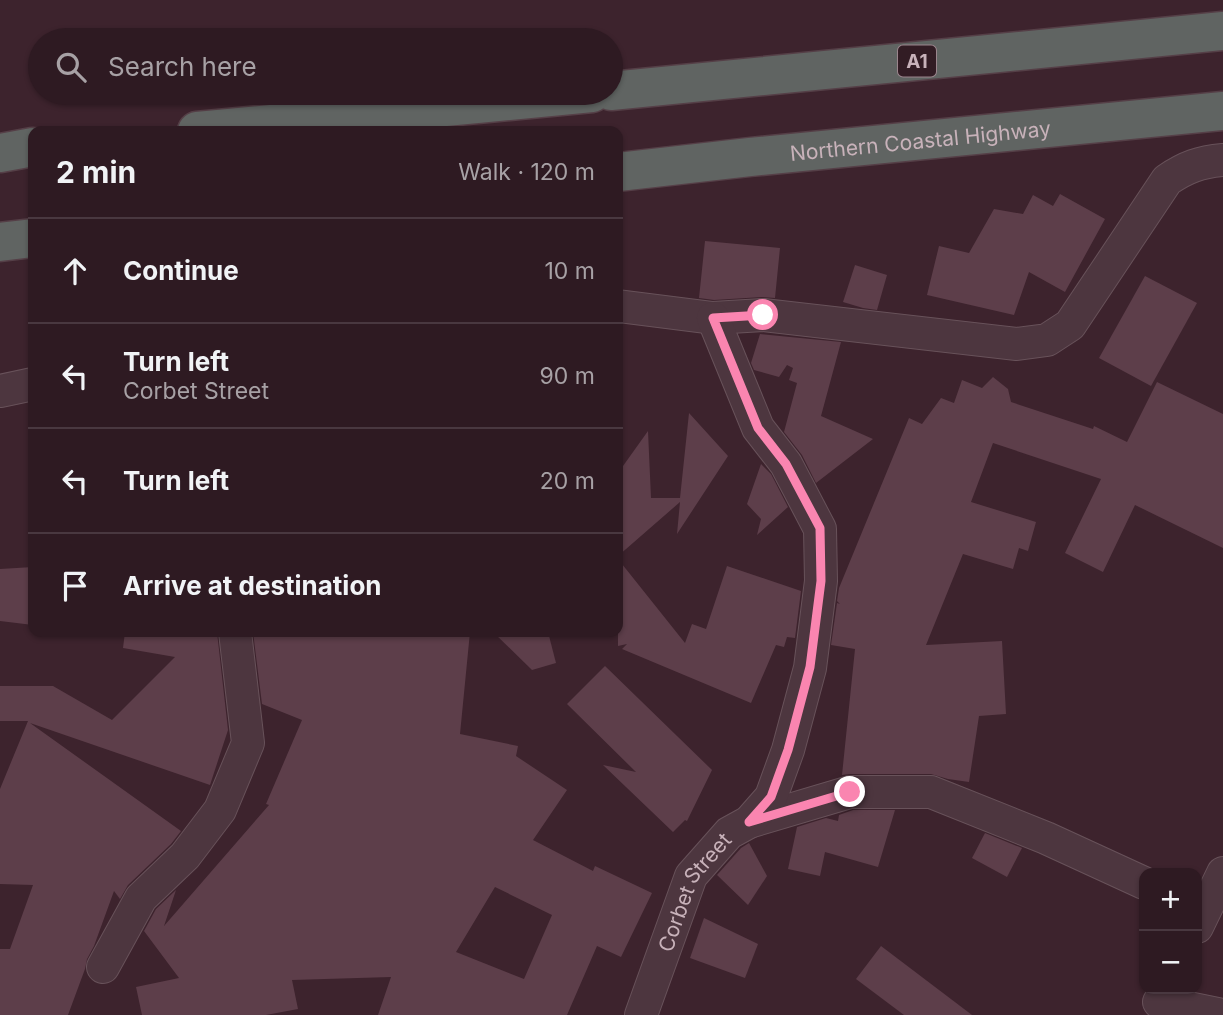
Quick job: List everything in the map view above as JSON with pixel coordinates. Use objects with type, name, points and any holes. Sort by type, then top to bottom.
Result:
[{"type":"highway","name":"A1","points":[[623,90],[1223,31]]},
{"type":"highway","points":[[249,126],[467,105]]},
{"type":"highway","name":"Northern Coastal Highway","points":[[623,171],[1223,111]]},
{"type":"highway","points":[[0,153],[28,148]]},
{"type":"highway","points":[[0,242],[28,239]]},
{"type":"street","points":[[623,307],[713,318],[763,315],[1017,344],[1047,340],[1070,325],[1167,180],[1187,167],[1223,160]]},
{"type":"street","name":"Corbet Street","points":[[641,1015],[691,876],[729,833],[749,822],[771,797],[788,750],[810,667],[821,581],[820,528],[786,464],[758,428],[713,318]]},
{"type":"street","points":[[0,391],[28,385]]},
{"type":"street","points":[[103,967],[141,898],[185,856],[220,810],[248,743],[236,637]]},
{"type":"street","points":[[749,822],[850,792],[931,792],[1046,838],[1139,881]]},
{"type":"street","points":[[1202,910],[1223,873]]},
{"type":"street","points":[[1159,1002],[1222,1015]]},
{"type":"building","points":[[1060,194],[1105,219],[1065,292],[1029,272],[1014,315],[927,295],[939,246],[969,253],[994,209],[1023,214],[1033,195],[1053,206]]},
{"type":"building","points":[[705,241],[780,248],[775,298],[699,298]]},
{"type":"building","points":[[855,265],[887,275],[877,310],[843,302]]},
{"type":"building","points":[[1145,276],[1197,303],[1151,386],[1099,358]]},
{"type":"building","points":[[760,334],[841,342],[821,416],[873,439],[816,483],[802,455],[784,432],[797,383],[789,380],[793,368],[787,365],[779,377],[754,370],[751,363]]},
{"type":"building","points":[[993,377],[1008,389],[1011,402],[1093,429],[1094,426],[1127,442],[1157,382],[1223,414],[1223,548],[1135,505],[1103,572],[1065,553],[1101,479],[993,443],[971,502],[1036,522],[1028,551],[1019,548],[1013,569],[963,554],[926,645],[1002,641],[1006,714],[979,716],[969,782],[931,774],[842,775],[855,649],[831,645],[837,603],[840,604],[837,601],[839,588],[909,418],[922,424],[941,398],[954,403],[962,380],[982,388]]},
{"type":"building","points":[[689,413],[728,456],[677,534],[680,502],[623,552],[623,466],[648,431],[651,498],[680,498]]},
{"type":"building","points":[[761,464],[771,474],[788,507],[757,535],[761,519],[747,504]]},
{"type":"building","points":[[623,565],[685,643],[692,624],[706,629],[727,566],[801,591],[795,638],[787,637],[784,647],[776,645],[751,703],[622,649],[627,644],[618,646],[618,637],[623,637]]},
{"type":"building","points":[[28,567],[28,624],[0,621],[0,569]]},
{"type":"building","points":[[124,637],[218,637],[228,730],[210,785],[30,723],[181,831],[128,885],[120,899],[114,891],[68,1015],[0,1015],[0,949],[10,949],[33,885],[0,884],[0,789],[28,721],[0,721],[0,686],[53,686],[112,720],[175,657],[123,648]]},
{"type":"building","points":[[254,637],[470,637],[460,734],[518,746],[516,756],[567,790],[533,840],[593,871],[595,866],[652,893],[621,957],[597,946],[567,1015],[378,1015],[391,977],[292,980],[298,1009],[266,1015],[142,1015],[136,987],[179,978],[144,931],[156,909],[176,890],[164,926],[269,805],[266,804],[302,720],[262,704]],"holes":[[[495,887],[552,915],[524,979],[456,952]]]},
{"type":"building","points":[[498,637],[549,637],[556,663],[532,670]]},
{"type":"building","points":[[605,666],[712,770],[687,821],[673,832],[603,765],[636,772],[567,704]]},
{"type":"building","points":[[853,810],[895,810],[878,867],[825,852],[820,876],[788,869],[797,827],[826,818],[838,821],[839,815]]},
{"type":"building","points":[[985,833],[1022,848],[1007,877],[972,858]]},
{"type":"building","points":[[749,843],[767,876],[748,905],[717,875],[741,848]]},
{"type":"building","points":[[704,918],[758,944],[745,978],[690,958]]},
{"type":"building","points":[[881,946],[972,1015],[904,1015],[856,979]]},
{"type":"route","points":[[763,315],[713,318],[758,428],[786,464],[820,528],[821,581],[810,667],[788,750],[771,797],[749,822],[850,792]]}]
